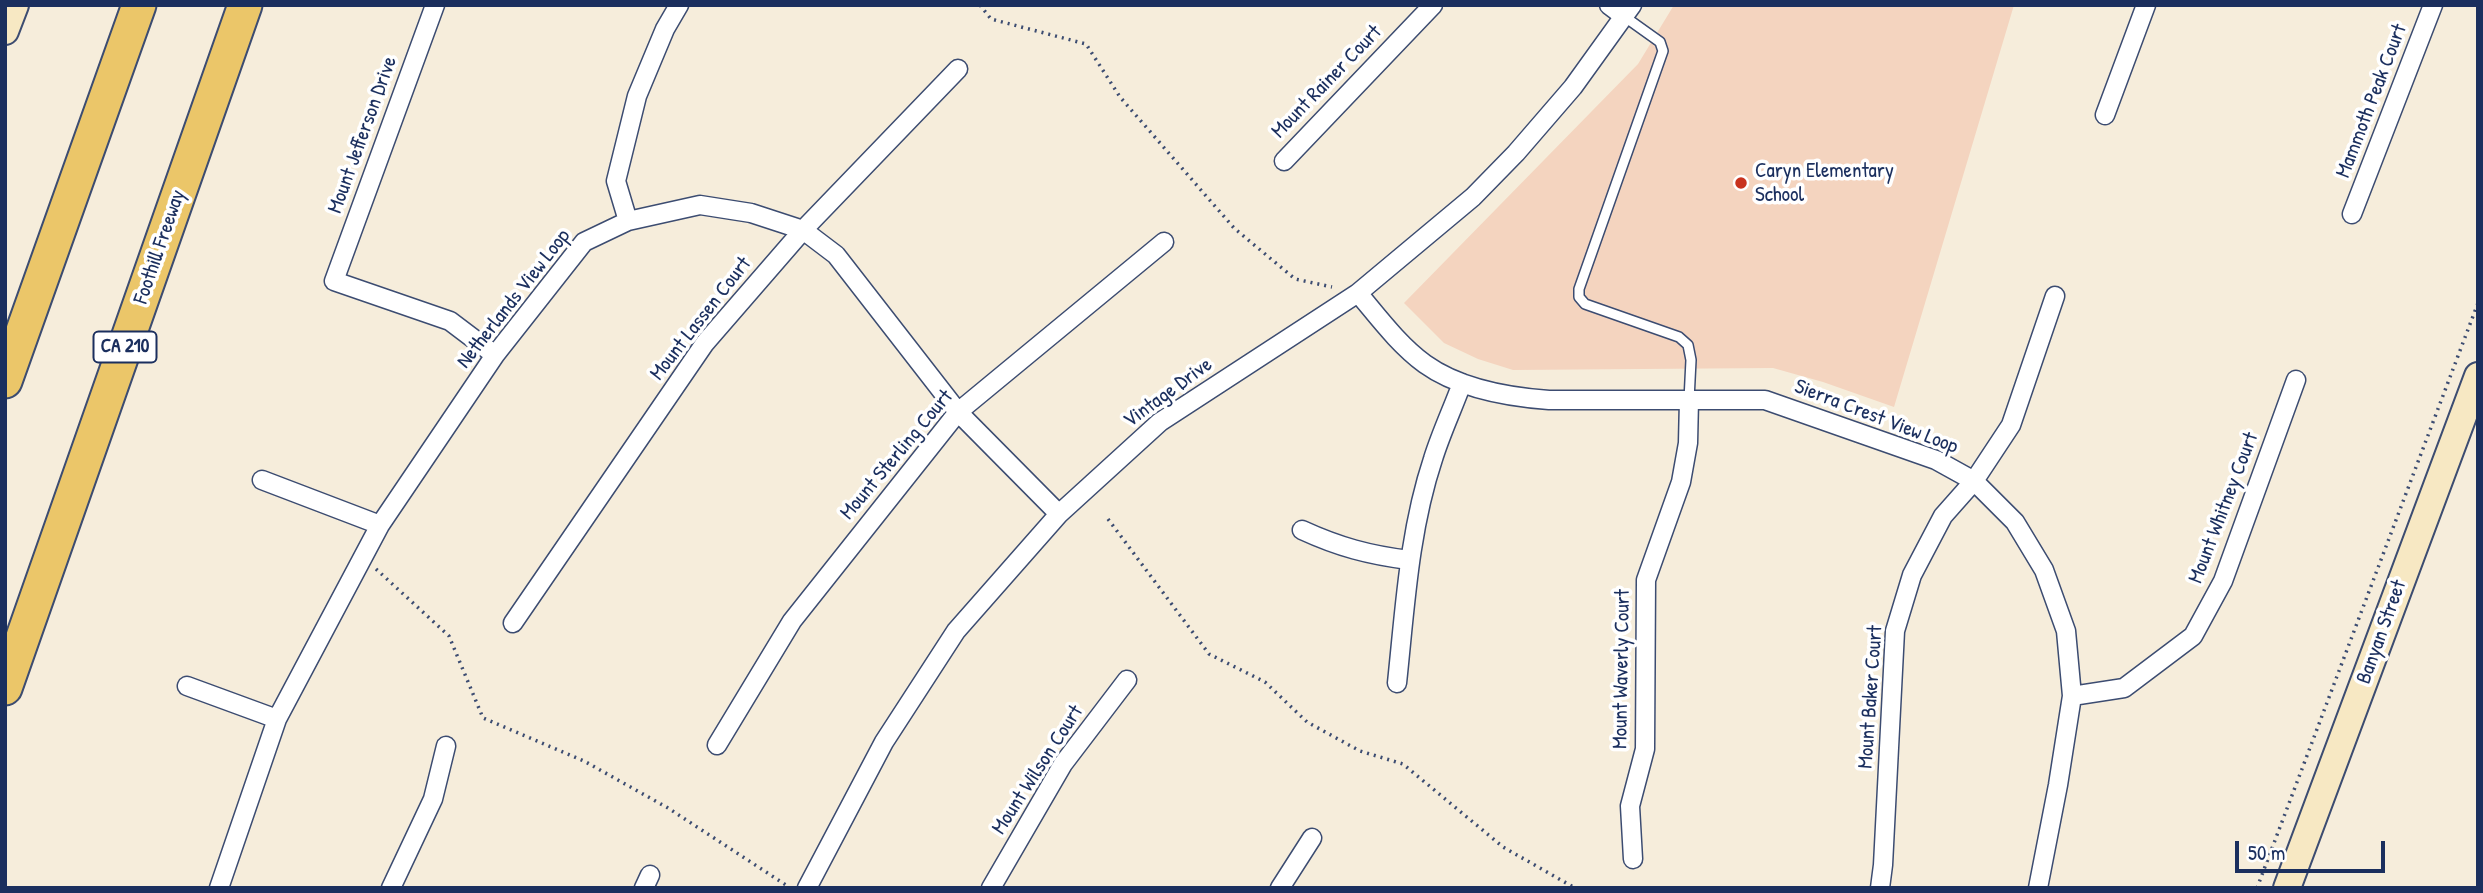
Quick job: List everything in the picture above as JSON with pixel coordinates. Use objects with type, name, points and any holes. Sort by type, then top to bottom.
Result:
[{"type":"highway","points":[[5,382],[139,5]]},
{"type":"highway","name":"Foothill Freeway","points":[[5,688],[245,5]]},
{"type":"main road","points":[[5,31],[15,5]]},
{"type":"main road","name":"Banyan Street","points":[[2287,888],[2478,376]]},
{"type":"street","name":"Mount Jefferson Drive","points":[[435,5],[334,281],[450,321],[495,355]]},
{"type":"street","points":[[628,221],[616,181],[638,96],[665,29],[679,5]]},
{"type":"street","name":"Mount Rainer Court","points":[[1284,161],[1433,5]]},
{"type":"street","points":[[1609,5],[1628,11]]},
{"type":"street","points":[[2105,115],[2146,5]]},
{"type":"street","name":"Mammoth Peak Court","points":[[2352,214],[2433,5]]},
{"type":"street","name":"Vintage Drive","points":[[807,888],[884,742],[956,631],[1059,514],[1160,422],[1358,293],[1474,197],[1573,86],[1628,11]]},
{"type":"street","name":"Mount Lassen Court","points":[[513,624],[705,342],[803,230],[958,69]]},
{"type":"street","name":"Netherlands View Loop","points":[[219,888],[277,719],[380,525],[495,355],[584,242],[628,221],[700,205],[751,213],[803,230],[836,255],[958,412],[1059,514]]},
{"type":"street","name":"Mount Sterling Court","points":[[717,745],[792,621],[958,412],[1164,242]]},
{"type":"street","name":"Sierra Crest View Loop","points":[[1358,293],[1399,341],[1426,365],[1462,383],[1516,398],[1765,400],[1936,460],[1974,481],[2015,522],[2044,570],[2066,631],[2072,696],[2038,888]]},
{"type":"street","name":"Mount Baker Court","points":[[1880,888],[1895,631],[1912,575],[1943,516],[1974,481],[2011,425],[2055,296]]},
{"type":"street","name":"Mount Whitney Court","points":[[2072,696],[2124,688],[2193,636],[2223,580],[2296,380]]},
{"type":"street","points":[[1397,683],[1409,560],[1433,459],[1462,383]]},
{"type":"street","name":"Mount Waverly Court","points":[[1633,859],[1630,806],[1645,749],[1646,580],[1681,482],[1688,443],[1689,401]]},
{"type":"street","points":[[262,480],[380,525]]},
{"type":"street","points":[[1302,530],[1334,545],[1369,555],[1409,560]]},
{"type":"street","name":"Mount Wilson Court","points":[[991,888],[1063,764],[1127,680]]},
{"type":"street","points":[[187,686],[277,719]]},
{"type":"street","points":[[391,888],[433,799],[446,746]]},
{"type":"street","points":[[1280,888],[1312,838]]},
{"type":"lane","points":[[1628,11],[1660,42],[1663,51],[1579,289],[1579,297],[1585,304],[1679,337],[1688,345],[1691,360],[1689,401]]},
{"type":"path","points":[[980,5],[990,19],[1086,44],[1120,97],[1234,228],[1295,279],[1358,293]]},
{"type":"path","points":[[2257,888],[2478,303]]},
{"type":"path","points":[[1108,519],[1209,654],[1265,682],[1307,722],[1360,751],[1403,764],[1503,847],[1575,888]]},
{"type":"path","points":[[363,558],[449,636],[483,718],[584,761],[668,808],[791,888]]},
{"type":"shaded area","name":"Caryn Elementary School","points":[[1674,5],[2014,5],[1894,407],[1773,368],[1513,370],[1478,359],[1444,343],[1404,303],[1638,64]]},
{"type":"place","name":"Caryn Elementary School","points":[[1741,183]]}]
